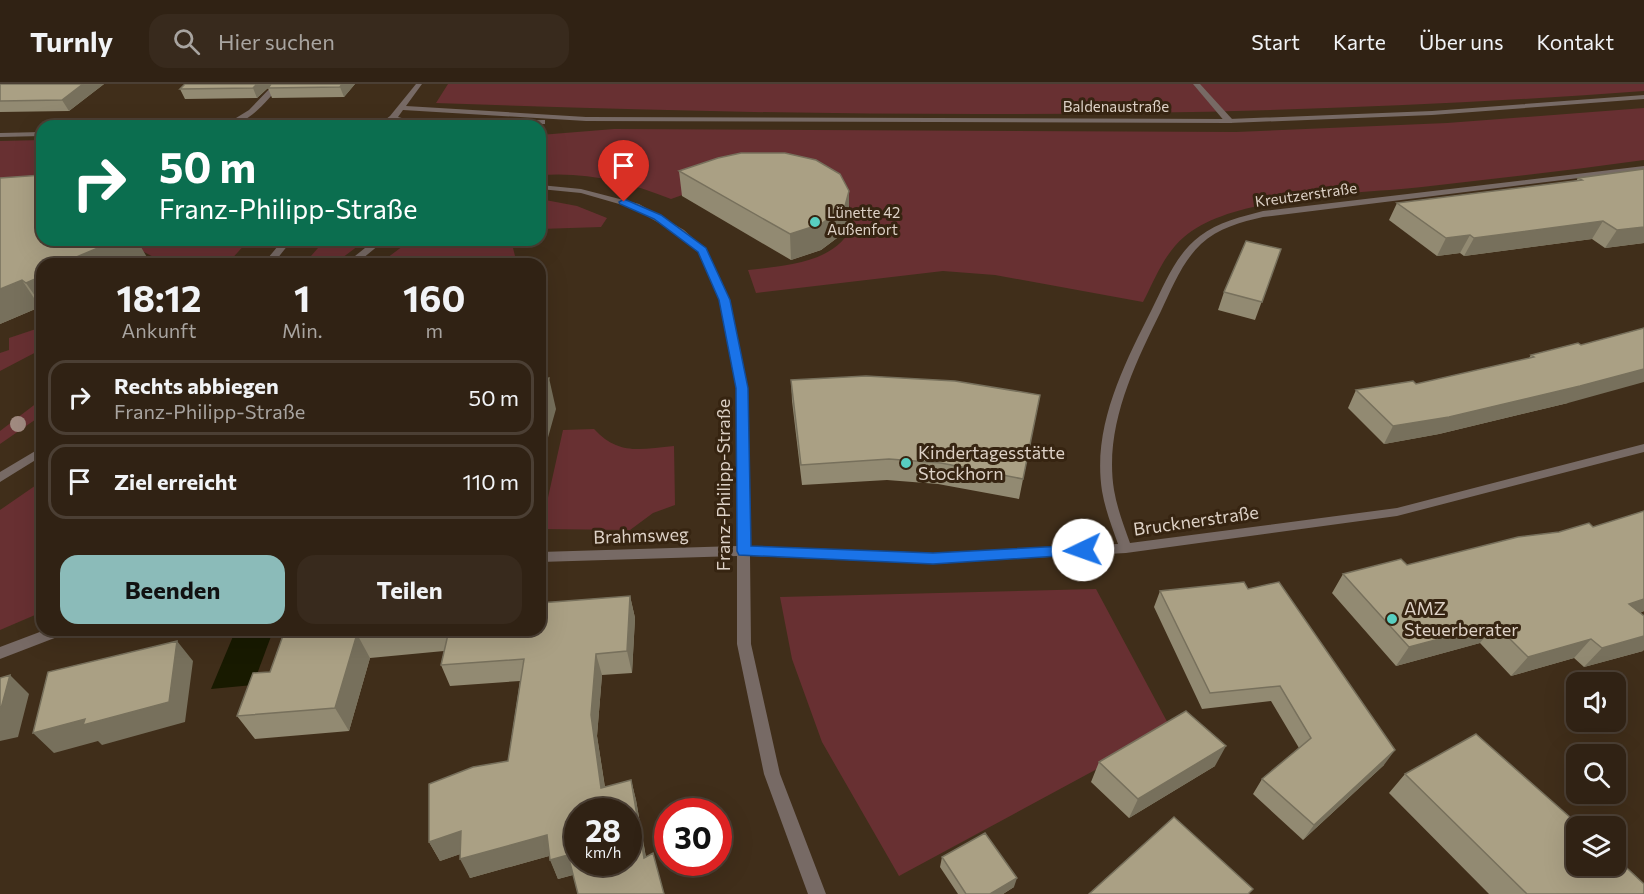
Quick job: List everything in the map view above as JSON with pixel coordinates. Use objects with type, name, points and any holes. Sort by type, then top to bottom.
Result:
[{"type":"street","points":[[238,120],[252,112],[278,84]]},
{"type":"street","points":[[395,120],[419,84]]},
{"type":"street","points":[[1196,84],[1229,121]]},
{"type":"street","name":"Baldenaustraße","points":[[401,108],[586,118],[1229,121],[1432,113],[1644,97]]},
{"type":"street","name":"Baldenaustraße","points":[[546,121],[586,118]]},
{"type":"street","points":[[0,135],[36,134]]},
{"type":"street","name":"Kreutzerstraße","points":[[1126,548],[1112,508],[1107,482],[1110,424],[1131,361],[1181,263],[1204,237],[1221,227],[1263,213],[1644,168]]},
{"type":"street","name":"Franz-Philipp-Straße","points":[[546,188],[581,191],[636,206],[681,232],[702,250],[725,300],[742,388],[744,644],[772,774],[817,894]]},
{"type":"street","points":[[273,258],[283,246]]},
{"type":"street","points":[[358,258],[373,246]]},
{"type":"street","name":"Brucknerstraße","points":[[744,551],[933,558],[1126,548],[1397,512],[1644,448]]},
{"type":"street","points":[[0,478],[36,455]]},
{"type":"street","name":"Brahmsweg","points":[[546,557],[744,551]]},
{"type":"street","points":[[0,653],[44,636]]},
{"type":"shaded area","points":[[448,84],[1644,84],[1644,91],[1342,108],[1040,114],[889,114],[436,103]]},
{"type":"shaded area","points":[[1644,108],[1644,160],[1450,184],[1297,199],[1232,212],[1205,223],[1177,244],[1160,267],[1143,302],[995,275],[943,271],[756,293],[748,270],[790,265],[819,257],[842,241],[850,230],[853,216],[842,197],[719,182],[671,199],[607,179],[546,175],[546,135],[614,129],[1236,132],[1447,123]]},
{"type":"shaded area","points":[[36,140],[36,198],[0,201],[0,141]]},
{"type":"shaded area","points":[[546,200],[577,206],[607,218],[601,227],[546,229]]},
{"type":"shaded area","points":[[132,246],[244,246],[232,258],[156,258]]},
{"type":"shaded area","points":[[320,246],[358,246],[342,258],[309,258]]},
{"type":"shaded area","points":[[403,246],[512,246],[516,258],[432,258],[423,256],[420,258],[387,258]]},
{"type":"shaded area","points":[[36,329],[36,352],[0,371],[0,353],[9,350],[9,338]]},
{"type":"shaded area","points":[[36,404],[36,419],[0,444],[0,431]]},
{"type":"shaded area","points":[[594,429],[612,443],[631,449],[674,446],[675,505],[653,513],[630,530],[546,529],[546,506],[563,430]]},
{"type":"shaded area","points":[[36,485],[36,615],[0,630],[0,510]]},
{"type":"shaded area","points":[[1096,589],[1171,729],[899,876],[822,742],[792,659],[780,597]]},
{"type":"shaded area","points":[[233,636],[271,636],[253,685],[211,689]]},
{"type":"building","points":[[0,84],[83,84],[62,100],[0,101]]},
{"type":"building","points":[[185,84],[257,84],[253,88],[180,89]]},
{"type":"building","points":[[271,84],[342,84],[340,87],[268,88]]},
{"type":"building","points":[[741,153],[785,153],[816,160],[840,174],[849,191],[845,206],[821,224],[790,234],[679,171]]},
{"type":"building","points":[[1644,169],[1644,227],[1617,230],[1603,221],[1474,238],[1470,235],[1446,238],[1397,203],[1582,180],[1578,178]]},
{"type":"building","points":[[36,175],[36,246],[103,246],[74,258],[36,258],[36,279],[26,283],[22,280],[0,289],[0,178]]},
{"type":"building","points":[[1246,241],[1281,249],[1262,302],[1224,292]]},
{"type":"building","points":[[1644,328],[1644,369],[1449,417],[1393,426],[1356,390],[1413,381],[1416,384],[1534,357],[1531,355],[1578,343],[1581,345]]},
{"type":"building","points":[[866,376],[955,381],[1040,395],[1023,479],[941,463],[889,459],[801,465],[791,380]]},
{"type":"building","points":[[1644,511],[1644,599],[1629,604],[1644,616],[1644,636],[1602,648],[1591,639],[1528,657],[1495,624],[1409,647],[1343,574],[1401,559],[1407,565],[1518,537],[1559,532],[1589,523],[1593,527]]},
{"type":"building","points":[[1244,582],[1248,589],[1279,582],[1395,750],[1314,825],[1262,779],[1311,738],[1280,686],[1210,693],[1160,591]]},
{"type":"building","points":[[630,596],[627,651],[596,654],[591,715],[601,788],[631,780],[634,798],[564,798],[564,856],[550,860],[547,835],[460,859],[461,831],[429,842],[429,784],[473,767],[508,761],[524,659],[441,665],[448,636],[546,636],[546,603]]},
{"type":"building","points":[[283,636],[356,636],[335,708],[237,716],[253,673],[270,672]]},
{"type":"building","points":[[177,641],[169,702],[83,725],[85,719],[33,733],[48,672]]},
{"type":"building","points":[[10,675],[0,712],[0,678]]},
{"type":"building","points":[[1186,711],[1226,746],[1138,799],[1099,762]]},
{"type":"building","points":[[1476,734],[1569,816],[1566,816],[1566,876],[1626,876],[1626,867],[1644,884],[1644,894],[1527,894],[1405,774]]},
{"type":"building","points":[[1174,817],[1253,889],[1248,894],[1089,894]]},
{"type":"building","points":[[985,833],[1017,878],[990,894],[966,894],[942,857]]},
{"type":"building","points":[[642,846],[644,858],[653,853],[654,876],[659,876],[664,894],[578,894],[573,876],[642,876]]},
{"type":"place","name":"Lünette 42 Außenfort","points":[[815,222]]},
{"type":"place","name":"Kindertagesstätte Stockhorn","points":[[906,463]]},
{"type":"place","name":"AMZ Steuerberater","points":[[1392,619]]},
{"type":"route","points":[[624,202],[658,217],[681,232],[702,250],[725,300],[742,388],[744,551],[933,558],[1083,550]]}]
